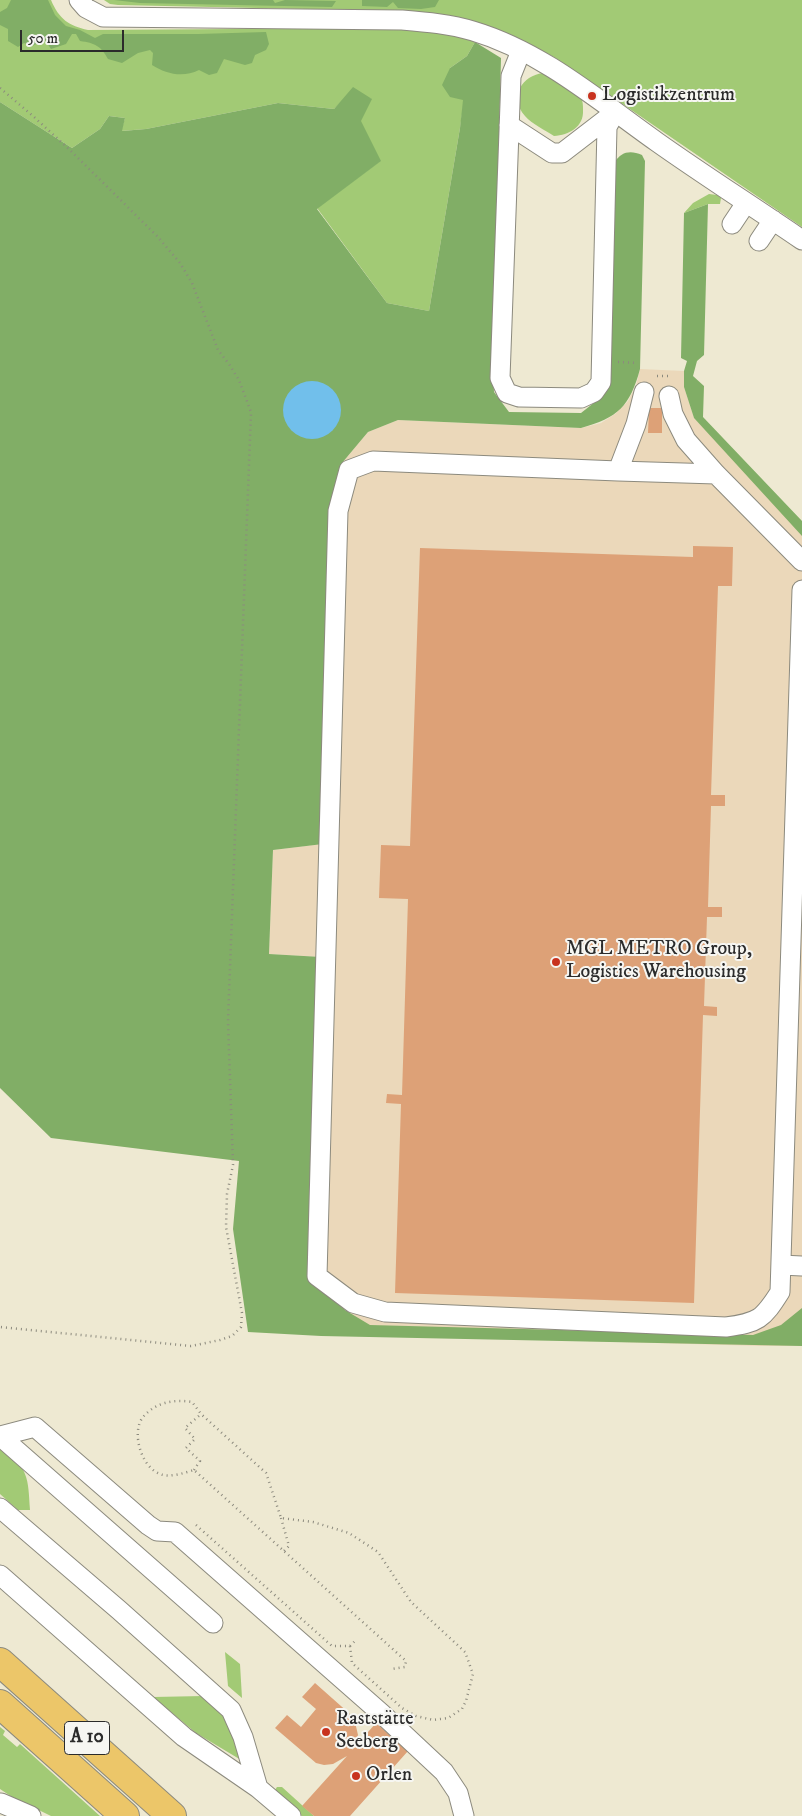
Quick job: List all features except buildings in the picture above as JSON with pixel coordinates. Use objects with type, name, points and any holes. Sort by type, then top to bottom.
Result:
[{"type":"highway","name":"A 10","points":[[0,1662],[172,1816]]},
{"type":"highway","name":"A 10","points":[[0,1704],[125,1816]]},
{"type":"street","points":[[79,0],[86,8],[103,17],[402,20],[439,23],[474,32],[521,51],[552,67],[802,240]]},
{"type":"street","points":[[521,51],[511,76],[500,378],[508,393],[519,397],[581,398],[594,392],[601,382],[607,127],[615,112]]},
{"type":"street","points":[[510,125],[552,153],[562,153],[615,112]]},
{"type":"street","points":[[732,224],[746,202]]},
{"type":"street","points":[[759,241],[773,220]]},
{"type":"street","points":[[618,471],[636,424],[644,392]]},
{"type":"street","points":[[670,396],[673,414],[686,440],[716,474],[802,562]]},
{"type":"street","points":[[716,474],[374,461],[349,470],[338,511],[317,1276],[353,1303],[385,1312],[726,1327],[748,1324],[767,1312],[780,1292],[795,993],[802,590]]},
{"type":"street","points":[[781,1265],[802,1266]]},
{"type":"street","points":[[0,1436],[35,1427],[148,1525],[157,1531],[175,1532],[387,1719],[444,1772],[458,1794],[464,1816]]},
{"type":"street","points":[[0,1436],[213,1623]]},
{"type":"street","points":[[0,1508],[119,1610],[230,1710],[243,1737],[258,1788]]},
{"type":"street","points":[[0,1575],[184,1737],[258,1788],[291,1816]]},
{"type":"street","points":[[3,1806],[31,1816]]},
{"type":"path","points":[[0,88],[34,116],[71,151],[157,236],[180,263],[192,283],[218,350],[230,364],[239,380],[251,412],[228,1021],[233,1165],[227,1194],[226,1227],[242,1313],[241,1328],[232,1336],[190,1346],[0,1326]]},
{"type":"path","points":[[601,362],[638,363]]},
{"type":"path","points":[[657,376],[668,376]]},
{"type":"path","points":[[201,1414],[185,1428],[195,1439],[186,1448],[200,1461],[194,1470],[173,1475],[160,1474],[146,1463],[138,1447],[142,1418],[160,1403],[180,1400],[192,1402],[201,1414],[266,1473],[288,1546],[283,1552]]},
{"type":"path","points":[[194,1470],[406,1661],[405,1667],[392,1668]]},
{"type":"path","points":[[281,1518],[313,1522],[348,1533],[378,1552],[411,1602],[465,1652],[473,1674],[462,1709],[448,1718],[433,1720],[416,1716],[402,1708],[352,1663],[350,1646]]},
{"type":"path","points":[[196,1525],[332,1646],[350,1646],[358,1639]]},
{"type":"shaded area","points":[[640,369],[684,371],[684,387],[694,418],[802,523],[802,1346],[374,1335],[312,1280],[320,957],[269,954],[273,850],[322,844],[335,490],[342,463],[368,432],[398,420],[581,428],[601,423],[615,414],[628,401],[636,386]]},
{"type":"green space","points":[[0,0],[51,0],[57,12],[65,21],[88,30],[384,28],[442,33],[475,42],[467,56],[450,68],[464,100],[429,311],[387,303],[317,208],[380,161],[360,121],[371,98],[342,101],[334,109],[278,103],[146,129],[121,131],[125,118],[109,116],[100,129],[72,148],[0,102]]},
{"type":"green space","points":[[11,0],[48,0],[55,15],[66,26],[80,30],[95,38],[103,34],[266,32],[269,44],[266,50],[255,55],[252,63],[245,65],[224,59],[217,73],[209,75],[199,70],[187,74],[175,74],[163,71],[152,65],[153,53],[150,50],[138,53],[122,63],[108,59],[100,48],[94,44],[80,41],[76,34],[72,34],[66,44],[51,49],[45,40],[32,46],[24,43],[18,47],[8,41],[8,29],[0,25],[0,12],[7,8]]},
{"type":"green space","points":[[104,0],[802,0],[802,227],[554,57],[509,34],[475,23],[399,11],[118,5],[110,4]]},
{"type":"green space","points":[[114,0],[273,0],[275,3],[285,0],[336,1],[332,7],[140,3]]},
{"type":"green space","points":[[362,0],[439,0],[435,7],[421,9],[398,8],[393,2],[387,7],[362,6]]},
{"type":"green space","points":[[475,42],[501,58],[494,392],[509,412],[581,413],[600,398],[615,162],[623,154],[630,152],[642,155],[645,161],[640,369],[632,392],[621,409],[594,424],[581,428],[398,420],[368,432],[342,463],[335,490],[323,844],[273,850],[269,954],[321,957],[312,1280],[345,1310],[370,1325],[753,1335],[781,1325],[802,1308],[802,1346],[321,1336],[248,1332],[233,1229],[239,1161],[51,1138],[0,1088],[0,102],[72,148],[100,129],[109,116],[125,118],[122,131],[146,129],[278,103],[334,109],[353,87],[372,99],[361,121],[381,161],[317,209],[387,303],[429,311],[463,100],[450,97],[442,85],[450,68],[467,56]]},
{"type":"green space","points":[[544,73],[549,74],[581,98],[583,116],[581,121],[574,129],[565,134],[554,136],[531,122],[520,109],[518,95],[520,88],[529,78]]},
{"type":"green space","points":[[709,194],[717,195],[721,198],[720,204],[708,204],[684,213],[693,203]]},
{"type":"green space","points":[[708,204],[704,355],[697,361],[693,376],[704,386],[703,417],[802,521],[802,536],[694,418],[684,387],[684,371],[687,361],[681,358],[684,213]]},
{"type":"green space","points":[[0,1448],[17,1461],[25,1474],[29,1489],[30,1510],[18,1510],[0,1494]]},
{"type":"green space","points":[[225,1652],[240,1664],[242,1698],[228,1686]]},
{"type":"green space","points":[[204,1696],[228,1718],[241,1760],[196,1733],[153,1697]]},
{"type":"green space","points":[[0,1727],[5,1731],[3,1735],[17,1747],[20,1744],[100,1816],[51,1816],[0,1789]]},
{"type":"green space","points":[[277,1787],[282,1787],[314,1816],[302,1816],[275,1790]]},
{"type":"water","points":[[306,381],[318,381],[333,389],[341,404],[341,416],[333,431],[318,439],[306,439],[291,431],[283,416],[283,404],[291,389]]},
{"type":"place","name":"Logistikzentrum","points":[[592,96]]},
{"type":"place","name":"MGL METRO Group, Logistics Warehousing","points":[[556,962]]},
{"type":"place","name":"Raststätte Seeberg","points":[[326,1732]]},
{"type":"place","name":"Orlen","points":[[356,1776]]}]
